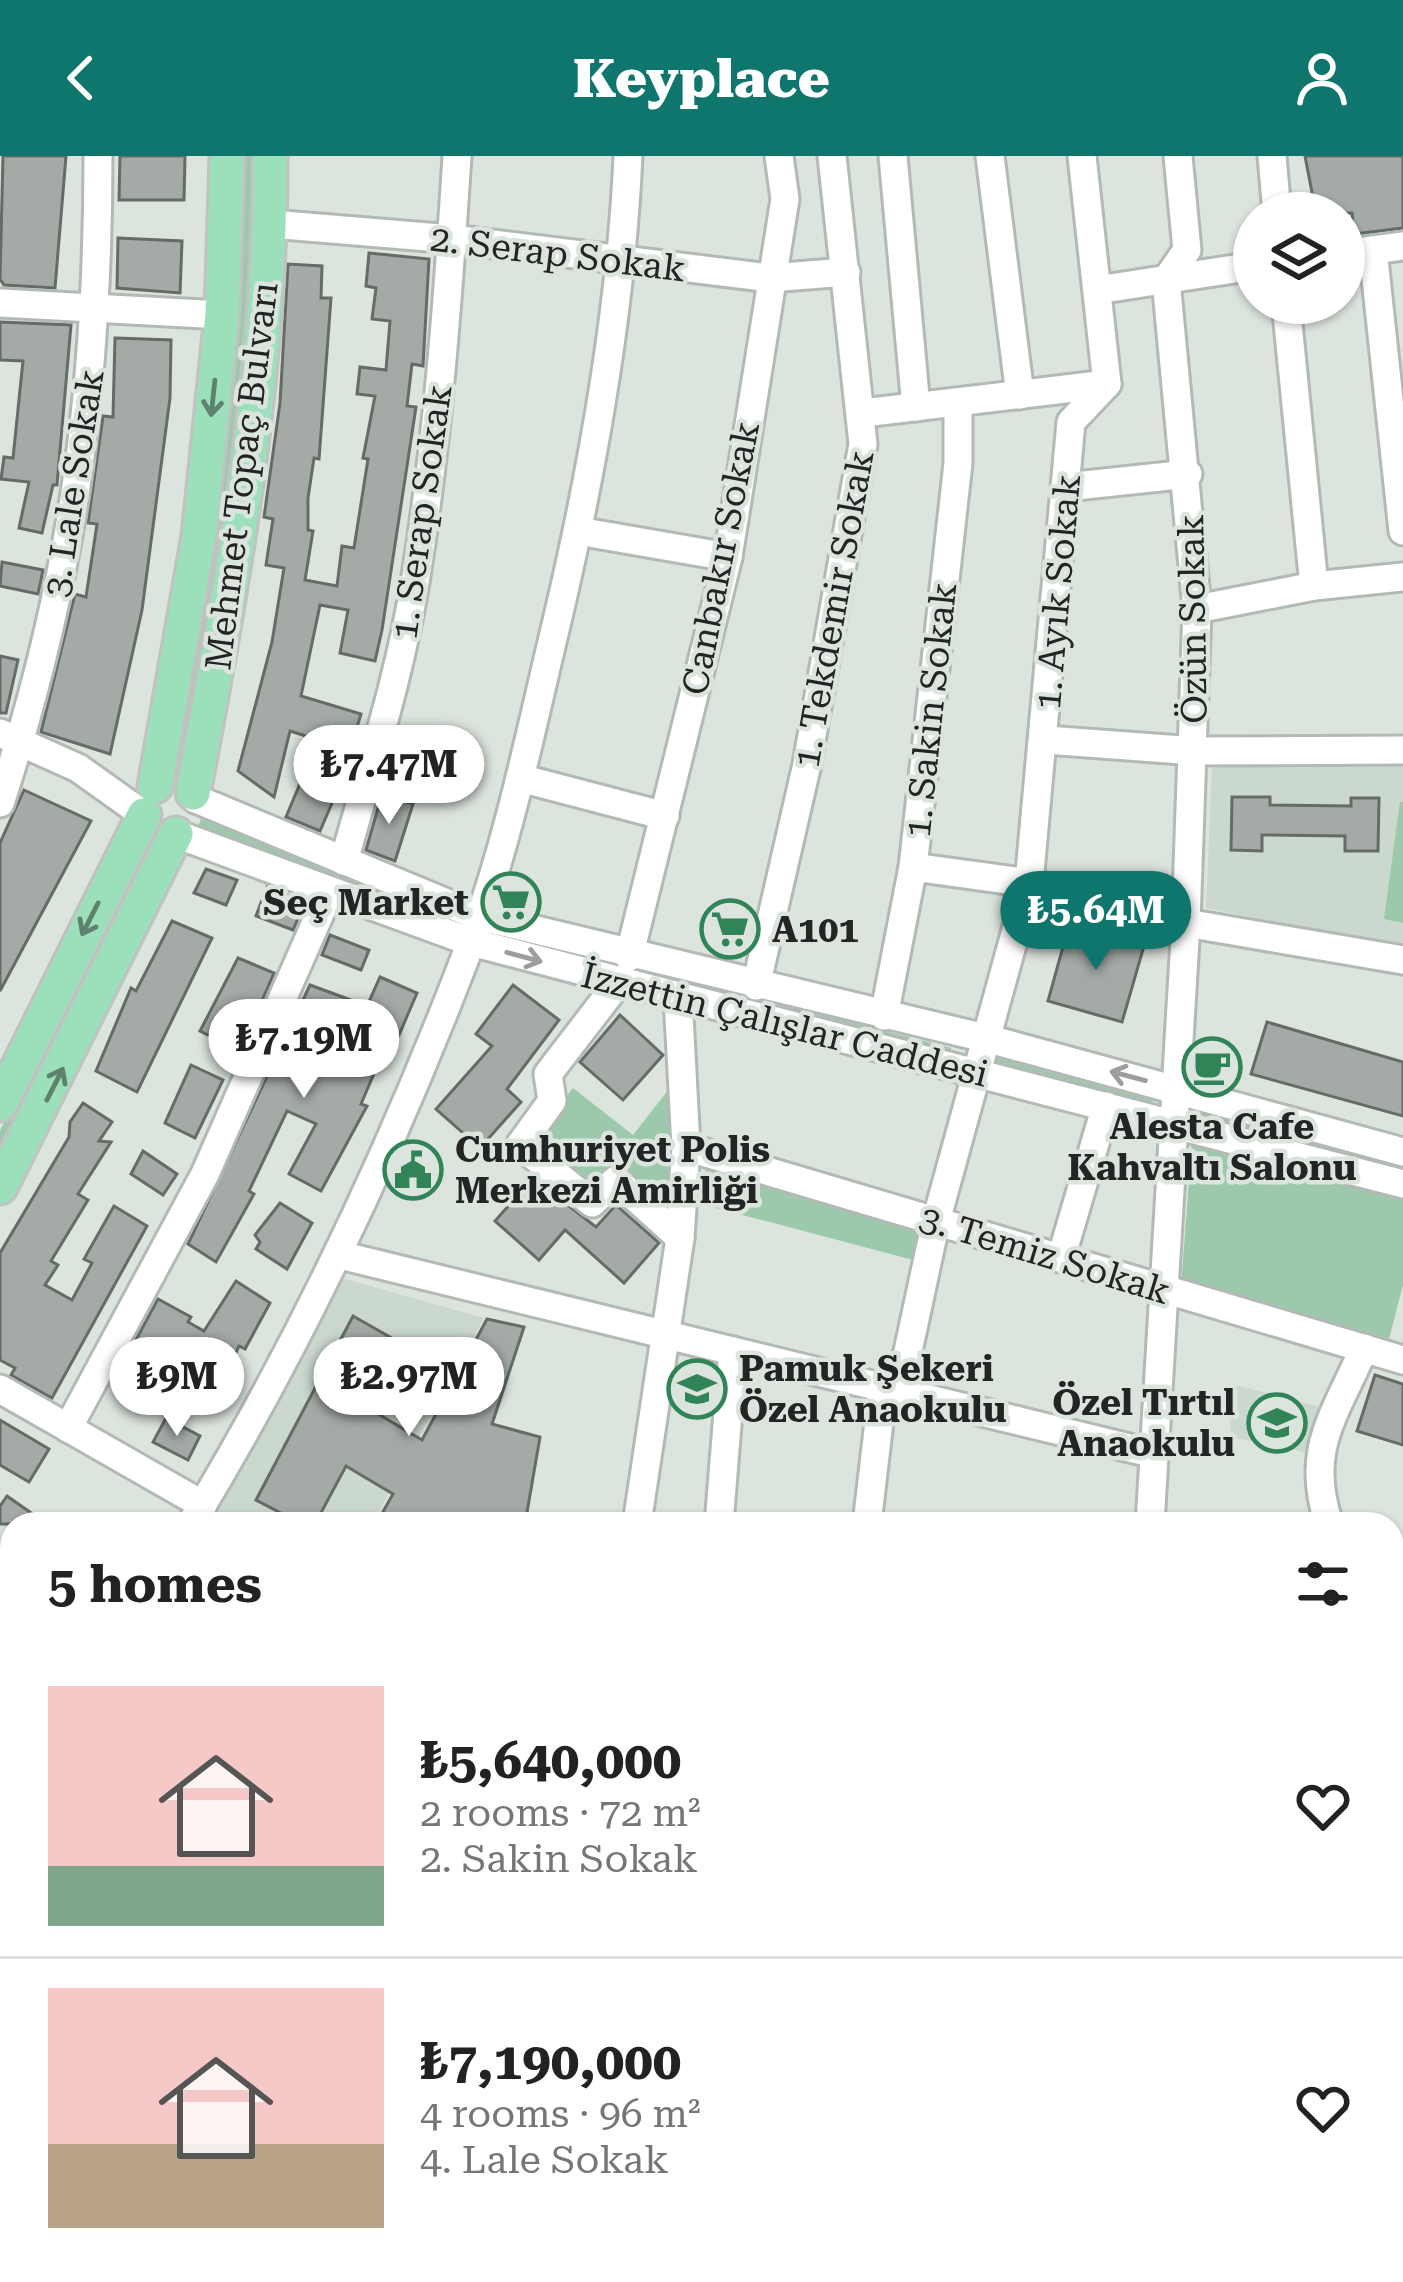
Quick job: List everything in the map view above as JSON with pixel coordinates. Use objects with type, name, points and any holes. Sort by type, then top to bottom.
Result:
[{"type":"main road","name":"Mehmet Topaç Bulvarı","points":[[0,1104],[149,800],[199,536],[222,315],[227,156]]},
{"type":"main road","name":"Mehmet Topaç Bulvarı","points":[[195,796],[235,572],[265,341],[270,156]]},
{"type":"main road","points":[[0,1187],[176,834],[196,817],[195,796],[178,782],[149,800],[156,831],[176,834]]},
{"type":"street","name":"3. Lale Sokak","points":[[0,803],[11,736],[82,472],[98,308],[98,156]]},
{"type":"street","name":"1. Serap Sokak","points":[[344,861],[395,679],[416,579],[444,358],[458,156]]},
{"type":"street","points":[[199,1512],[340,1255],[474,929],[520,778],[578,531],[623,260],[628,156]]},
{"type":"street","name":"Canbakır Sokak","points":[[624,970],[728,557],[785,199],[779,156]]},
{"type":"street","name":"1. Tekdemir Sokak","points":[[756,986],[807,764],[862,444],[863,413],[832,156]]},
{"type":"street","points":[[892,156],[916,407]]},
{"type":"street","points":[[990,156],[1020,395]]},
{"type":"street","points":[[863,413],[1107,384],[1082,156]]},
{"type":"street","name":"Özün Sokak","points":[[1151,1512],[1195,751],[1197,609],[1188,474],[1166,280],[1187,250],[1178,156]]},
{"type":"street","points":[[1272,156],[1275,192]]},
{"type":"street","name":"2. Serap Sokak","points":[[271,224],[452,239],[770,278],[846,272]]},
{"type":"street","points":[[1365,251],[1403,246]]},
{"type":"street","points":[[1097,290],[1233,269]]},
{"type":"street","points":[[1365,281],[1398,416],[1403,531]]},
{"type":"street","points":[[0,303],[222,315]]},
{"type":"street","points":[[1288,324],[1314,586]]},
{"type":"street","name":"1. Ayık Sokak","points":[[883,1388],[907,1356],[936,1221],[1029,883],[1046,740],[1071,422],[1107,384]]},
{"type":"street","name":"1. Sakin Sokak","points":[[884,1016],[913,867],[958,464],[958,402]]},
{"type":"street","points":[[1066,487],[1188,474]]},
{"type":"street","points":[[578,531],[728,557]]},
{"type":"street","points":[[1197,609],[1314,586],[1403,577]]},
{"type":"street","points":[[11,736],[149,800]]},
{"type":"street","points":[[1046,740],[1195,751],[1403,750]]},
{"type":"street","points":[[520,778],[665,817]]},
{"type":"street","name":"İzzettin Çalışlar Caddesi","points":[[195,796],[344,861],[474,929]]},
{"type":"street","name":"İzzettin Çalışlar Caddesi","points":[[176,834],[329,893],[624,970],[756,986],[989,1039],[1403,1152]]},
{"type":"street","points":[[913,867],[1029,883],[1186,923],[1403,960]]},
{"type":"street","points":[[68,1428],[205,1174],[329,893]]},
{"type":"street","points":[[624,970],[548,1075],[552,1101],[520,1145],[592,1203],[616,1180],[680,1238]]},
{"type":"street","name":"İzzettin Çalışlar Caddesi","points":[[624,970],[678,997],[1403,1184]]},
{"type":"street","points":[[639,1512],[680,1238],[686,1147],[678,997]]},
{"type":"street","points":[[1060,1258],[1106,1106]]},
{"type":"street","name":"3. Temiz Sokak","points":[[686,1147],[1403,1360]]},
{"type":"street","points":[[340,1255],[1154,1454]]},
{"type":"street","points":[[1325,1512],[1317,1488],[1316,1460],[1364,1348]]},
{"type":"street","points":[[720,1512],[733,1351]]},
{"type":"street","points":[[868,1512],[883,1388]]},
{"type":"street","points":[[0,1389],[68,1428],[193,1512]]},
{"type":"shaded area","points":[[1403,761],[1403,948],[1206,908],[1212,767]]},
{"type":"shaded area","points":[[338,1277],[484,1318],[379,1512],[218,1512]]},
{"type":"shaded area","name":"Pamuk Şekeri Özel Anaokulu","points":[[676,1363],[724,1372],[716,1413],[670,1407]]},
{"type":"shaded area","name":"Özel Tırtıl Anaokulu","points":[[1228,1383],[1327,1409],[1313,1454],[1231,1437]]},
{"type":"green space","points":[[237,156],[255,156],[248,338],[223,552],[185,777],[168,775]]},
{"type":"green space","points":[[1403,802],[1403,923],[1384,919]]},
{"type":"green space","points":[[201,819],[467,920],[463,931],[196,833]]},
{"type":"green space","points":[[140,845],[158,853],[0,1159],[0,1131]]},
{"type":"green space","points":[[497,932],[951,1048],[949,1057],[495,942]]},
{"type":"green space","points":[[988,1055],[1153,1100],[1152,1108],[987,1062]]},
{"type":"green space","points":[[673,1084],[675,1201],[664,1214],[614,1169],[593,1191],[532,1142],[573,1088],[633,1135]]},
{"type":"green space","points":[[1194,1105],[1403,1162],[1403,1172],[1193,1114]]},
{"type":"green space","points":[[1192,1140],[1403,1200],[1403,1285],[1389,1339],[1181,1287]]},
{"type":"green space","points":[[707,1162],[928,1221],[917,1261],[701,1204]]},
{"type":"building","points":[[3,156],[66,156],[55,288],[4,285],[0,279]]},
{"type":"building","points":[[120,156],[185,156],[184,200],[119,200]]},
{"type":"building","points":[[1305,156],[1403,156],[1403,228],[1365,233],[1365,192],[1312,192]]},
{"type":"building","points":[[118,238],[182,241],[180,293],[117,288]]},
{"type":"building","points":[[369,253],[429,259],[423,366],[412,364],[407,406],[416,407],[382,630],[375,661],[340,653],[348,610],[320,605],[301,696],[361,714],[350,750],[290,731],[274,797],[238,771],[272,642],[284,568],[266,565],[273,519],[264,517],[280,403],[288,264],[322,266],[321,298],[331,298],[319,459],[314,458],[308,498],[308,530],[313,531],[305,580],[337,586],[342,546],[354,548],[375,396],[357,394],[360,367],[386,370],[390,321],[372,319],[376,288],[366,286]]},
{"type":"building","points":[[0,322],[71,325],[57,485],[53,485],[42,533],[19,528],[29,482],[1,479],[4,457],[13,458],[23,361],[0,360]]},
{"type":"building","points":[[115,338],[171,340],[170,398],[142,610],[110,754],[41,732],[75,594],[86,597],[97,524],[88,523],[103,416],[113,417]]},
{"type":"building","points":[[2,562],[43,570],[38,594],[0,586]]},
{"type":"building","points":[[0,656],[18,660],[6,713],[0,713]]},
{"type":"building","points":[[307,767],[341,782],[320,831],[286,817]]},
{"type":"building","points":[[24,790],[91,821],[0,991],[0,843]]},
{"type":"building","points":[[382,794],[413,804],[395,861],[366,850]]},
{"type":"building","points":[[1232,797],[1270,797],[1270,805],[1351,806],[1351,798],[1379,798],[1378,851],[1345,851],[1345,836],[1262,835],[1262,851],[1231,850]]},
{"type":"building","points":[[206,869],[237,880],[226,905],[194,893]]},
{"type":"building","points":[[267,887],[305,902],[293,930],[256,916]]},
{"type":"building","points":[[172,921],[212,938],[137,1092],[96,1071],[131,988],[136,991]]},
{"type":"building","points":[[1069,925],[1144,946],[1122,1022],[1048,1001]]},
{"type":"building","points":[[330,935],[369,950],[361,970],[322,955]]},
{"type":"building","points":[[238,958],[274,973],[240,1051],[200,1031]]},
{"type":"building","points":[[380,977],[417,993],[396,1042],[342,1019],[333,1045],[378,1064],[361,1104],[367,1106],[321,1191],[289,1174],[316,1124],[287,1111],[249,1191],[254,1194],[216,1262],[188,1244],[310,985],[367,1006]]},
{"type":"building","points":[[513,985],[559,1020],[507,1089],[521,1102],[480,1148],[436,1109],[492,1046],[476,1034]]},
{"type":"building","points":[[620,1015],[663,1055],[623,1100],[580,1062]]},
{"type":"building","points":[[1267,1022],[1403,1062],[1403,1116],[1251,1074]]},
{"type":"building","points":[[191,1065],[223,1080],[195,1138],[165,1123]]},
{"type":"building","points":[[83,1103],[112,1122],[99,1141],[111,1142],[78,1194],[88,1200],[51,1261],[58,1265],[45,1285],[72,1300],[92,1263],[84,1259],[114,1206],[147,1226],[52,1398],[11,1375],[15,1368],[0,1360],[0,1253],[69,1137],[70,1122]]},
{"type":"building","points":[[143,1151],[177,1174],[163,1195],[131,1174]]},
{"type":"building","points":[[533,1178],[596,1227],[616,1205],[659,1243],[624,1283],[565,1230],[539,1260],[495,1221]]},
{"type":"building","points":[[280,1203],[312,1223],[287,1269],[256,1249],[260,1242],[255,1235]]},
{"type":"building","points":[[236,1281],[270,1303],[245,1349],[239,1346],[209,1412],[175,1396],[194,1355],[167,1341],[148,1384],[137,1379],[131,1392],[113,1382],[158,1299],[191,1317],[188,1322],[204,1331]]},
{"type":"building","points":[[353,1316],[411,1349],[375,1412],[422,1440],[487,1319],[524,1327],[492,1424],[540,1437],[527,1512],[383,1512],[393,1494],[346,1466],[321,1512],[279,1512],[256,1500]]},
{"type":"building","points":[[1375,1375],[1403,1384],[1403,1445],[1357,1431]]},
{"type":"building","points":[[166,1418],[200,1436],[188,1460],[153,1442]]},
{"type":"building","points":[[0,1420],[49,1449],[29,1482],[0,1465]]},
{"type":"building","points":[[7,1496],[30,1512],[0,1512]]},
{"type":"place","name":"Seç Market","points":[[511,902]]},
{"type":"place","name":"A101","points":[[730,929]]},
{"type":"place","name":"Alesta Cafe Kahvaltı Salonu","points":[[1212,1067]]},
{"type":"place","name":"Cumhuriyet Polis Merkezi Amirliği","points":[[413,1170]]},
{"type":"place","name":"Pamuk Şekeri Özel Anaokulu","points":[[697,1389]]},
{"type":"place","name":"Özel Tırtıl Anaokulu","points":[[1277,1423]]}]
